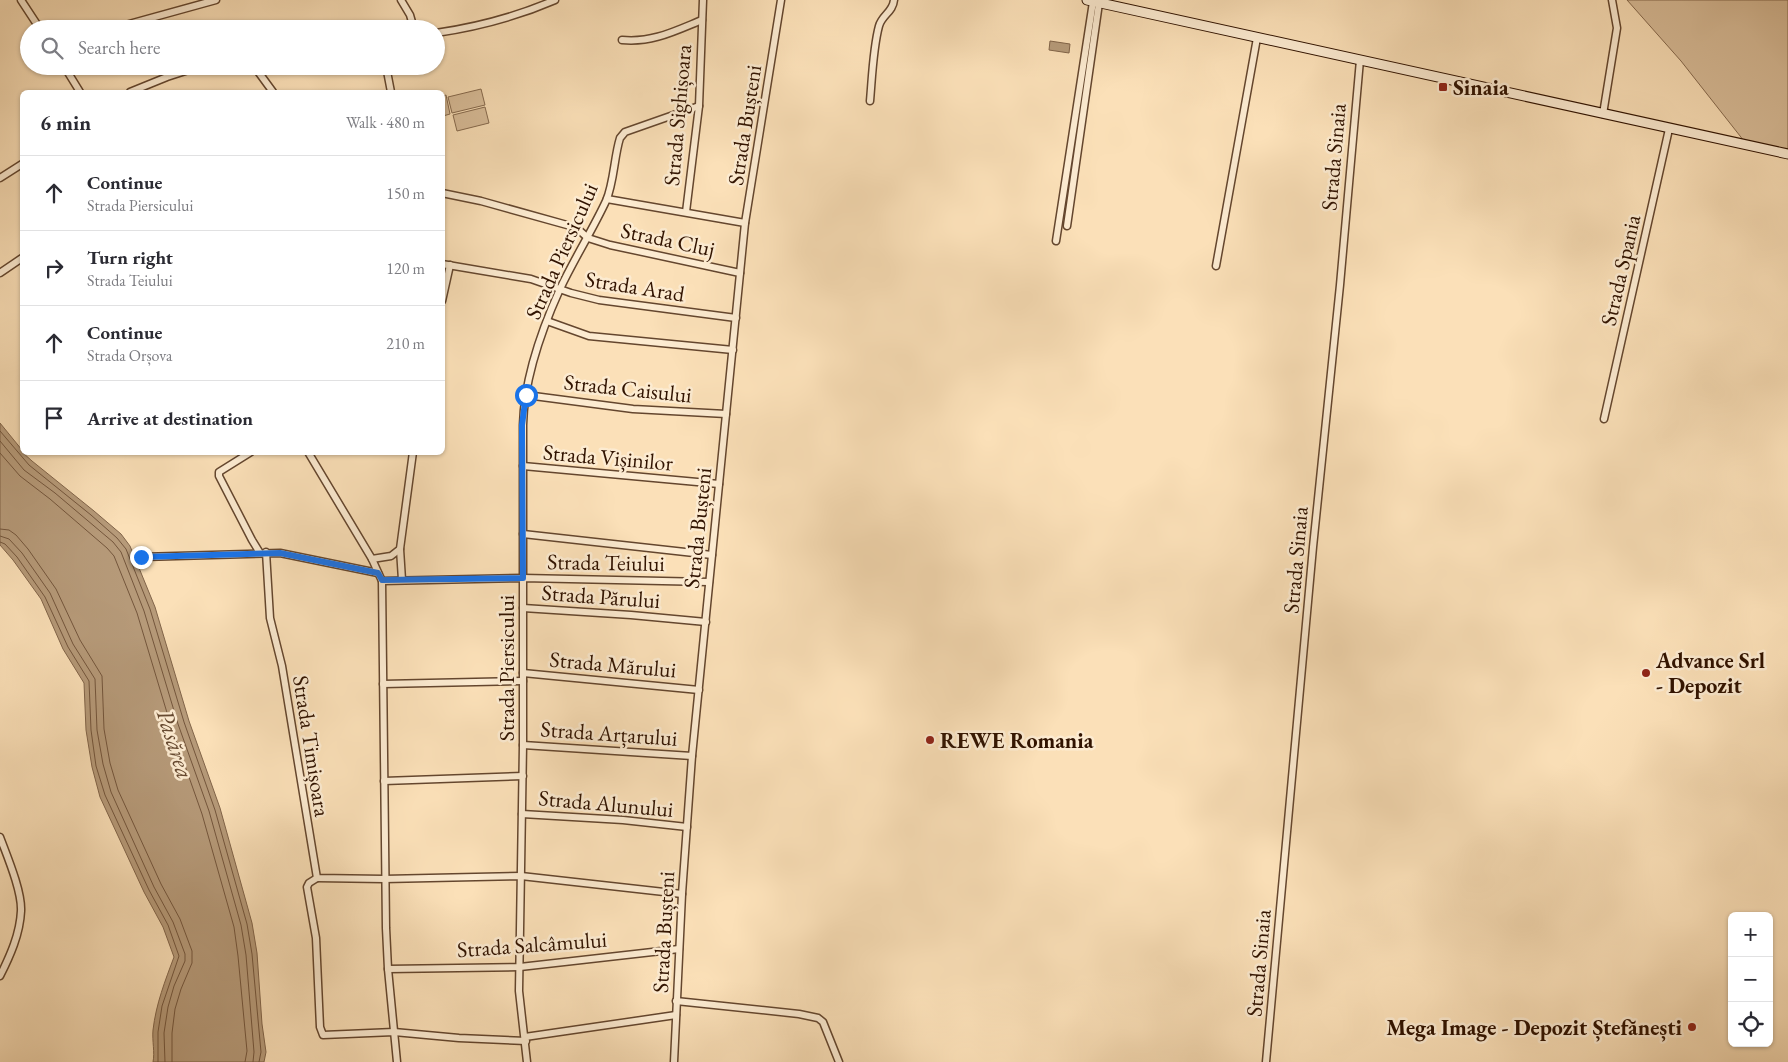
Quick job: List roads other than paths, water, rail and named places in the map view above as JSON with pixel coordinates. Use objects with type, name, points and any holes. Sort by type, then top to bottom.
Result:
[{"type":"main road","points":[[1093,2],[1788,154]]},
{"type":"street","points":[[21,0],[34,20]]},
{"type":"street","points":[[144,20],[216,0]]},
{"type":"street","points":[[401,0],[408,9],[411,20]]},
{"type":"street","points":[[445,31],[503,18],[555,0]]},
{"type":"street","name":"Strada Sighișoara","points":[[686,212],[699,106],[703,0]]},
{"type":"street","name":"Strada Bușteni","points":[[674,1062],[682,894],[692,756],[740,273],[781,0]]},
{"type":"street","points":[[870,101],[878,31],[882,18],[892,9],[894,0]]},
{"type":"street","points":[[1606,0],[1614,9]]},
{"type":"street","points":[[1603,114],[1616,38],[1616,18],[1612,0]]},
{"type":"street","points":[[1067,226],[1093,2]]},
{"type":"street","points":[[1056,241],[1093,2]]},
{"type":"street","name":"Strada Sighișoara","points":[[622,40],[636,42],[647,40],[702,20]]},
{"type":"street","points":[[1216,266],[1257,38]]},
{"type":"street","name":"Strada Sinaia","points":[[1266,1062],[1360,60]]},
{"type":"street","points":[[70,75],[79,90]]},
{"type":"street","points":[[135,90],[173,75]]},
{"type":"street","points":[[261,75],[272,90]]},
{"type":"street","points":[[388,75],[391,90]]},
{"type":"street","name":"Strada Piersicului","points":[[527,1062],[526,1039],[519,991],[523,776],[523,416],[526,395],[535,356],[547,321],[561,288],[607,198],[618,143],[622,134],[699,106]]},
{"type":"street","name":"Strada Spania","points":[[1604,419],[1669,129]]},
{"type":"street","points":[[0,178],[20,165]]},
{"type":"street","name":"Strada Cluj","points":[[445,194],[481,201],[567,225],[580,231],[588,238],[627,249],[740,273]]},
{"type":"street","name":"Strada Sighișoara","points":[[607,198],[746,223]]},
{"type":"street","points":[[0,273],[20,259]]},
{"type":"street","name":"Strada Arad","points":[[446,265],[531,279],[561,288],[571,294],[599,300],[736,318]]},
{"type":"street","points":[[547,321],[589,336],[733,350]]},
{"type":"street","name":"Strada Caisului","points":[[526,395],[633,409],[726,414]]},
{"type":"street","name":"Strada Timișoara","points":[[246,455],[219,472],[218,476],[252,540],[263,552],[270,618],[282,666],[317,878]]},
{"type":"street","points":[[310,455],[372,559],[382,580],[384,879],[388,969],[397,1062]]},
{"type":"street","points":[[402,580],[400,549],[413,455]]},
{"type":"street","name":"Strada Vișinilor","points":[[523,466],[719,484]]},
{"type":"street","points":[[523,534],[712,555]]},
{"type":"street","points":[[372,559],[391,556],[400,549]]},
{"type":"street","points":[[141,557],[280,553],[378,573]]},
{"type":"street","name":"Strada Teiului","points":[[382,580],[523,578],[709,582]]},
{"type":"street","name":"Strada Părului","points":[[523,608],[706,622]]},
{"type":"street","name":"Strada Mărului","points":[[383,684],[523,677],[699,690]]},
{"type":"street","name":"Strada Arțarului","points":[[523,745],[692,756]]},
{"type":"street","points":[[384,781],[523,776]]},
{"type":"street","name":"Strada Alunului","points":[[522,814],[623,820],[687,827]]},
{"type":"street","points":[[0,837],[19,892],[22,909],[18,932],[9,958],[0,976]]},
{"type":"street","points":[[676,1015],[526,1039],[460,1038],[394,1032],[323,1034],[321,1032],[316,938],[307,887],[309,883],[317,878],[384,879],[520,876],[682,894]]},
{"type":"street","name":"Strada Salcâmului","points":[[388,969],[520,967],[679,949]]},
{"type":"street","points":[[676,1001],[790,1013],[818,1018],[825,1026],[839,1062]]},
{"type":"water","points":[[1050,41],[1070,44],[1069,53],[1049,50]]},
{"type":"water","name":"Pasărea","points":[[0,423],[20,448],[20,455],[25,455],[94,511],[121,534],[130,546],[155,607],[189,721],[220,808],[252,923],[257,953],[266,1052],[264,1062],[153,1062],[154,1020],[174,957],[163,927],[144,892],[100,797],[92,767],[86,730],[84,683],[63,649],[41,599],[0,545]]},
{"type":"place","name":"Sinaia","points":[[1443,87]]},
{"type":"place","name":"Advance Srl - Depozit","points":[[1646,673]]},
{"type":"place","name":"REWE Romania","points":[[930,740]]},
{"type":"place","name":"Mega Image - Depozit Ștefănești","points":[[1692,1027]]}]
